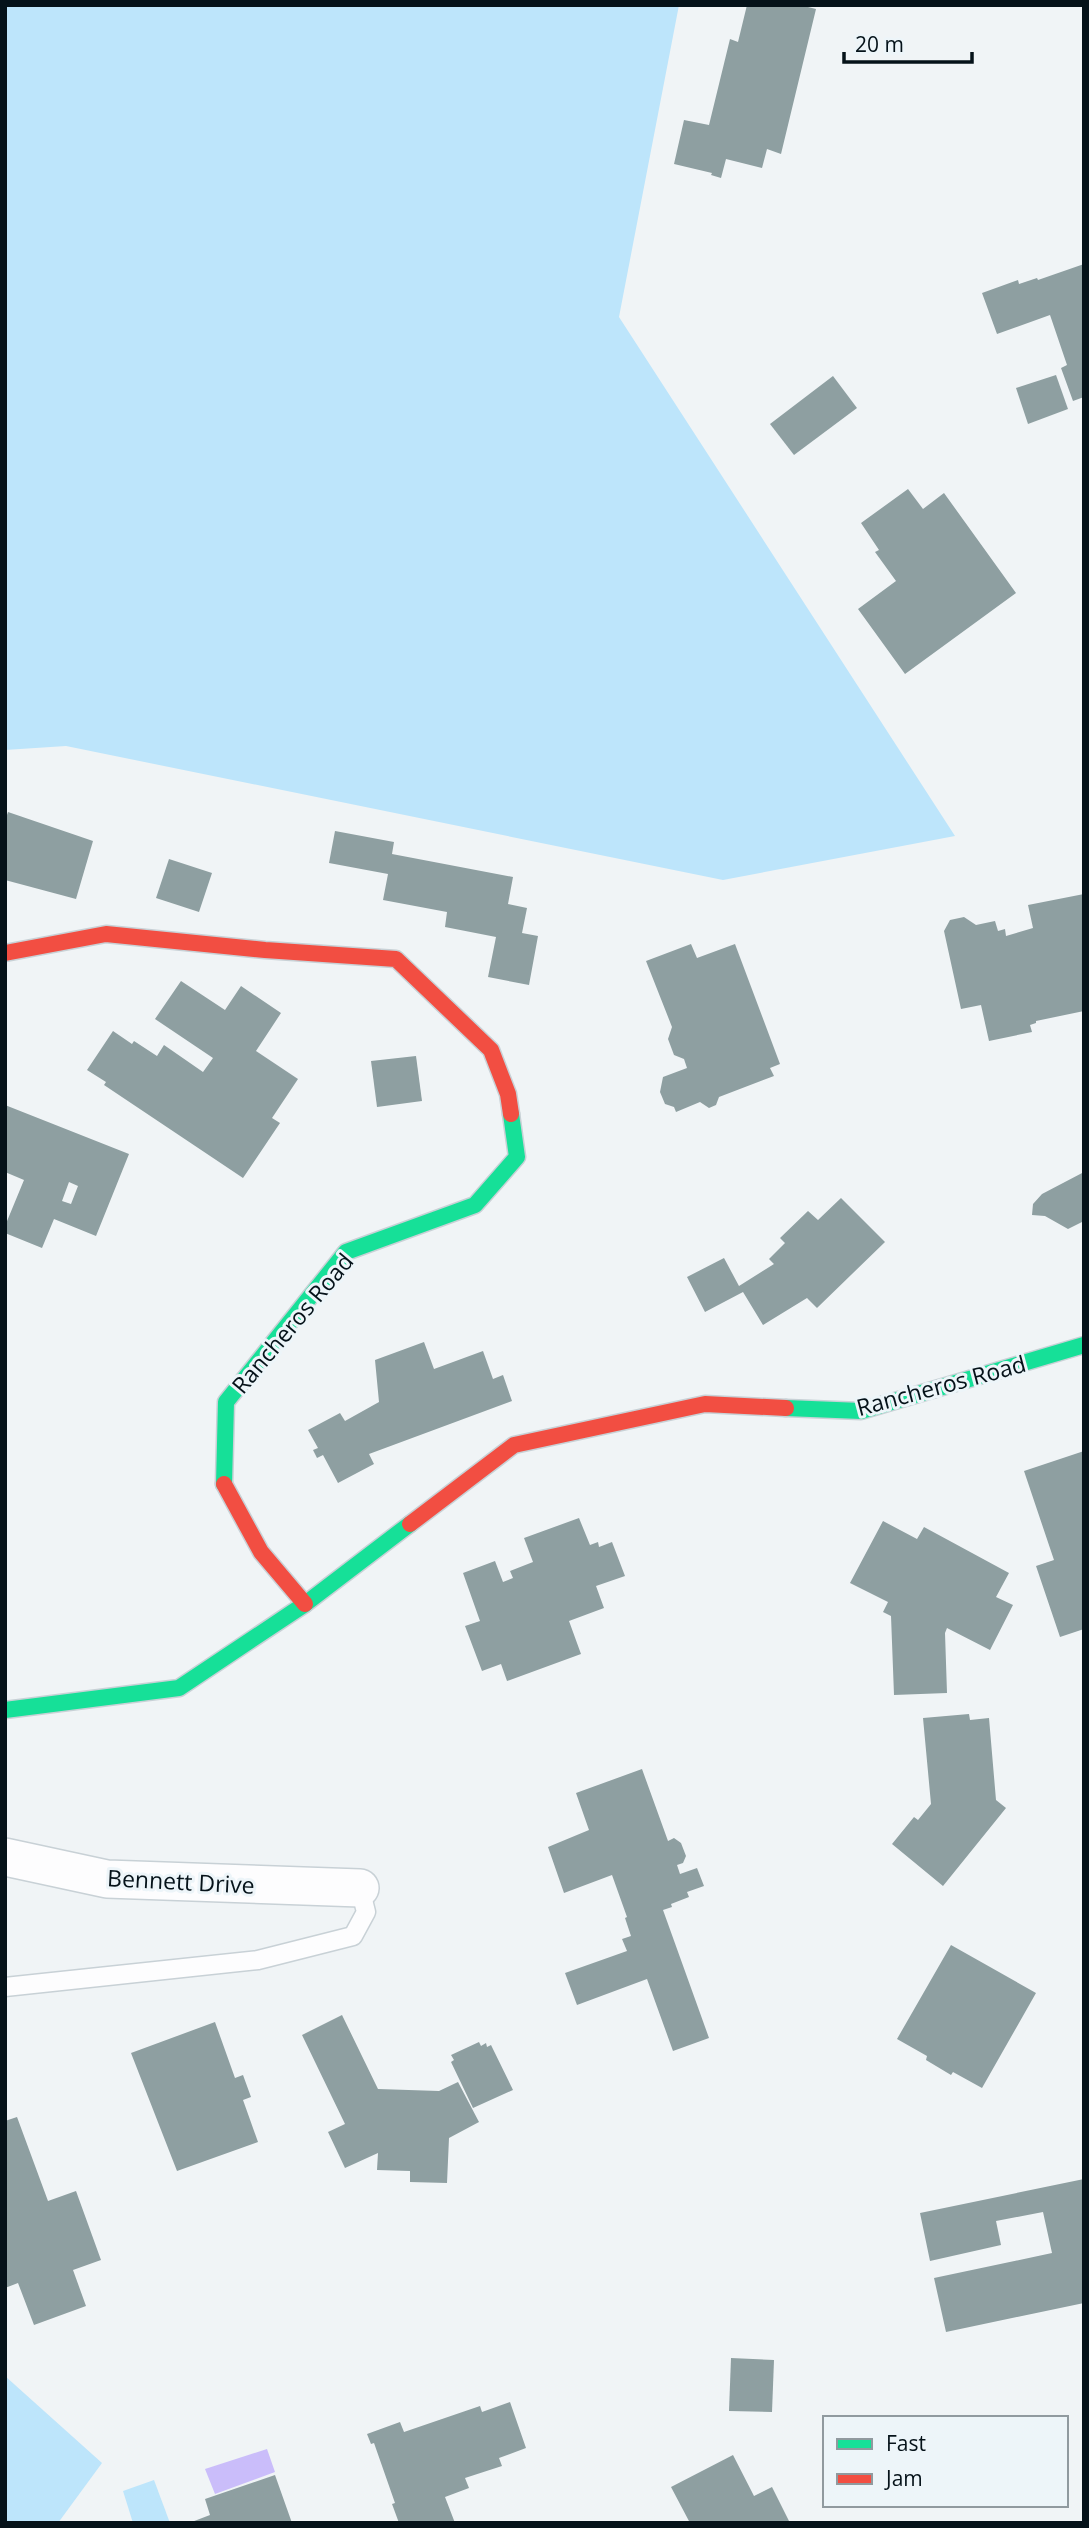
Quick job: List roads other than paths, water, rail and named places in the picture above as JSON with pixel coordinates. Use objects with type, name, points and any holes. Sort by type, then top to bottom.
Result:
[{"type":"street","name":"Rancheros Road","points":[[5,953],[106,934],[265,950],[396,959],[491,1050],[508,1094],[517,1157],[475,1205],[346,1252],[226,1402],[225,1486],[261,1552],[305,1604],[514,1445],[705,1404],[861,1411],[1084,1345]]},
{"type":"street","points":[[5,1710],[179,1688],[305,1604]]},
{"type":"street","name":"Bennett Drive","points":[[5,1857],[107,1879],[360,1888]]},
{"type":"lane","points":[[5,1987],[258,1960],[353,1936],[366,1912],[360,1888]]}]
